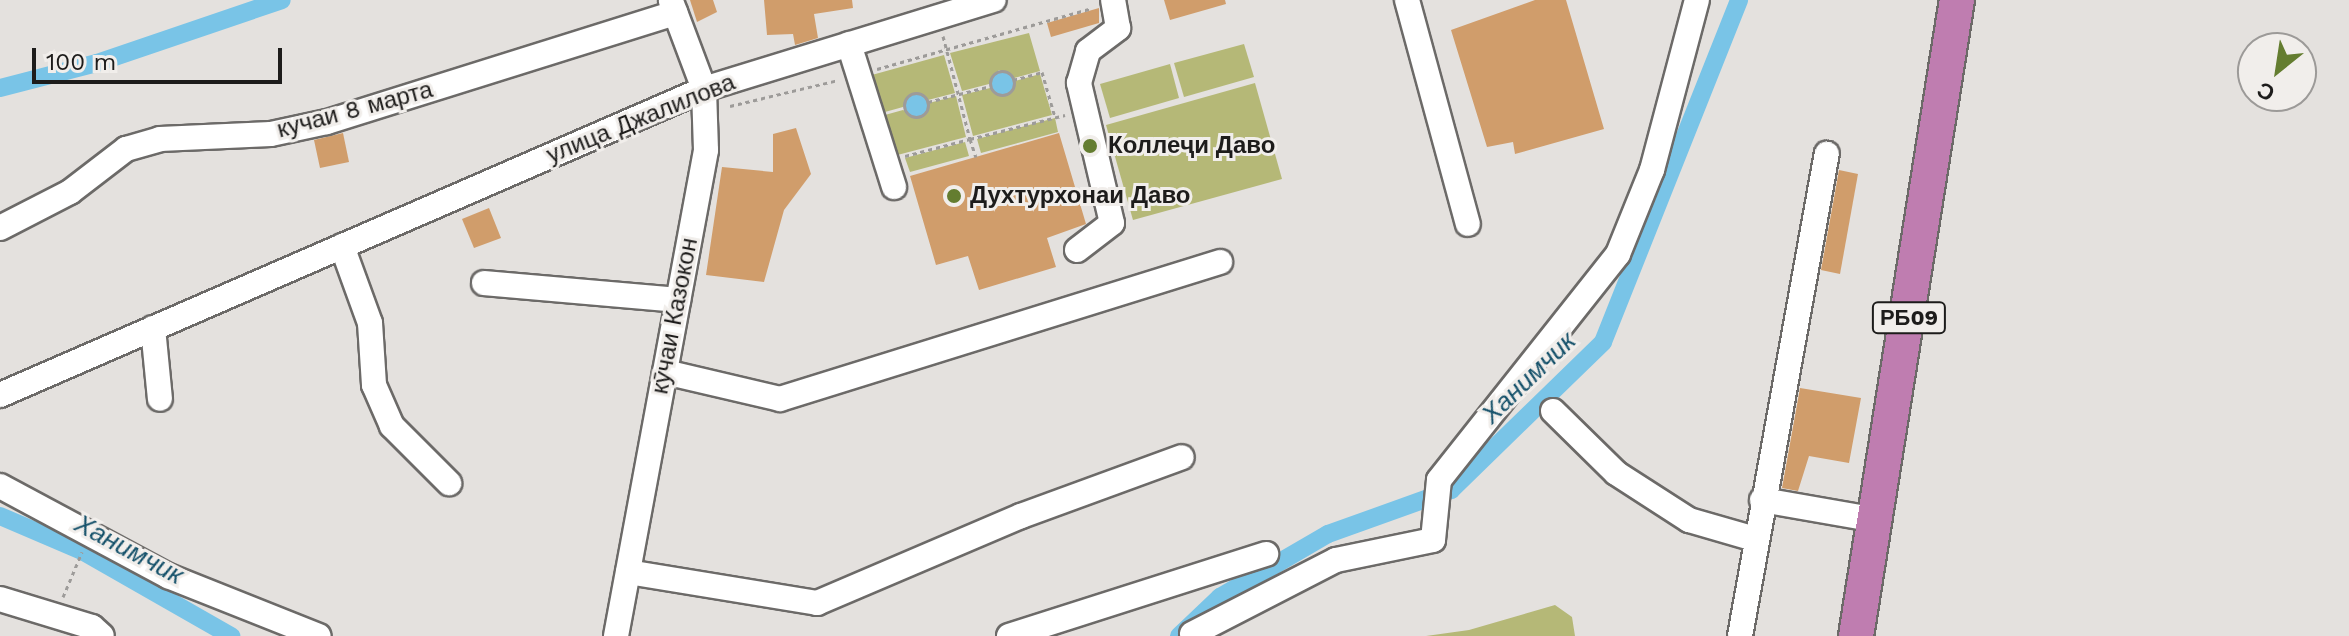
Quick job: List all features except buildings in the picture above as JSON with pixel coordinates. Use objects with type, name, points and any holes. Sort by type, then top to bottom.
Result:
[{"type":"highway","name":"РБ09","points":[[1856,636],[1877,520],[1957,0]]},
{"type":"street","name":"улица Джалилова","points":[[0,395],[704,89],[994,0]]},
{"type":"street","points":[[1407,0],[1468,224]]},
{"type":"street","points":[[1192,634],[1336,560],[1433,540],[1439,480],[1618,254],[1652,170],[1697,0]]},
{"type":"street","points":[[1077,250],[1112,223],[1079,83],[1088,51],[1118,28],[1113,1]]},
{"type":"street","name":"кӯчаи Казокон","points":[[616,636],[706,150],[704,89],[673,6]]},
{"type":"street","name":"кучаи 8 марта","points":[[0,228],[70,192],[126,149],[160,139],[271,134],[327,122],[673,6]]},
{"type":"street","points":[[849,44],[894,187]]},
{"type":"street","points":[[1740,636],[1762,500],[1827,154]]},
{"type":"street","points":[[342,246],[370,323],[374,385],[392,426],[449,483]]},
{"type":"street","points":[[665,372],[780,399],[1220,262]]},
{"type":"street","points":[[484,283],[678,300]]},
{"type":"street","points":[[153,328],[160,399]]},
{"type":"street","points":[[1553,411],[1616,473],[1689,520],[1755,539]]},
{"type":"street","points":[[628,572],[817,603],[1021,516],[1182,457]]},
{"type":"street","points":[[0,486],[168,576],[319,636]]},
{"type":"street","points":[[1762,500],[1877,520]]},
{"type":"street","points":[[1009,636],[1266,554]]},
{"type":"street","points":[[0,599],[56,616],[102,635]]},
{"type":"path","points":[[730,106],[858,74],[1113,1]]},
{"type":"path","points":[[938,17],[976,157]]},
{"type":"path","points":[[991,86],[998,72],[1013,80],[1042,72],[1055,117]]},
{"type":"path","points":[[904,108],[920,116],[927,102],[991,86],[1005,94],[1013,80]]},
{"type":"path","points":[[891,112],[904,108],[914,93],[927,102]]},
{"type":"path","points":[[885,160],[1072,113]]},
{"type":"path","points":[[56,616],[81,555]]},
{"type":"green space","points":[[1029,33],[1040,71],[1014,78],[999,70],[989,84],[962,91],[950,53]]},
{"type":"green space","points":[[1244,44],[1254,77],[1184,97],[1174,63]]},
{"type":"green space","points":[[944,55],[955,93],[928,100],[913,93],[903,107],[874,115],[861,78]]},
{"type":"green space","points":[[1170,64],[1179,98],[1110,118],[1100,84]]},
{"type":"green space","points":[[1040,74],[1052,115],[973,136],[962,95],[990,88],[1005,96],[1015,81]]},
{"type":"green space","points":[[1255,83],[1282,179],[1133,220],[1106,125]]},
{"type":"green space","points":[[956,96],[966,137],[886,158],[874,118],[903,110],[919,118],[929,103]]},
{"type":"green space","points":[[1055,118],[1058,132],[981,153],[977,139]]},
{"type":"green space","points":[[965,142],[969,156],[910,172],[905,158]]},
{"type":"green space","points":[[1555,605],[1572,617],[1575,636],[1426,636],[1469,630]]},
{"type":"water","points":[[1002,71],[1010,75],[1014,83],[1010,91],[1002,95],[994,91],[990,83],[994,75]]},
{"type":"water","points":[[916,93],[924,97],[928,105],[924,113],[916,117],[908,113],[904,105],[908,97]]},
{"type":"waterway","points":[[0,88],[97,63],[282,0]]},
{"type":"waterway","name":"Ханимчик","points":[[1179,636],[1220,597],[1328,534],[1451,490],[1603,342],[1739,0]]},
{"type":"waterway","name":"Ханимчик","points":[[0,516],[82,551],[231,636]]},
{"type":"place","name":"Коллеҷи Даво","points":[[1090,146]]},
{"type":"place","name":"Духтурхонаи Даво","points":[[954,196]]}]
